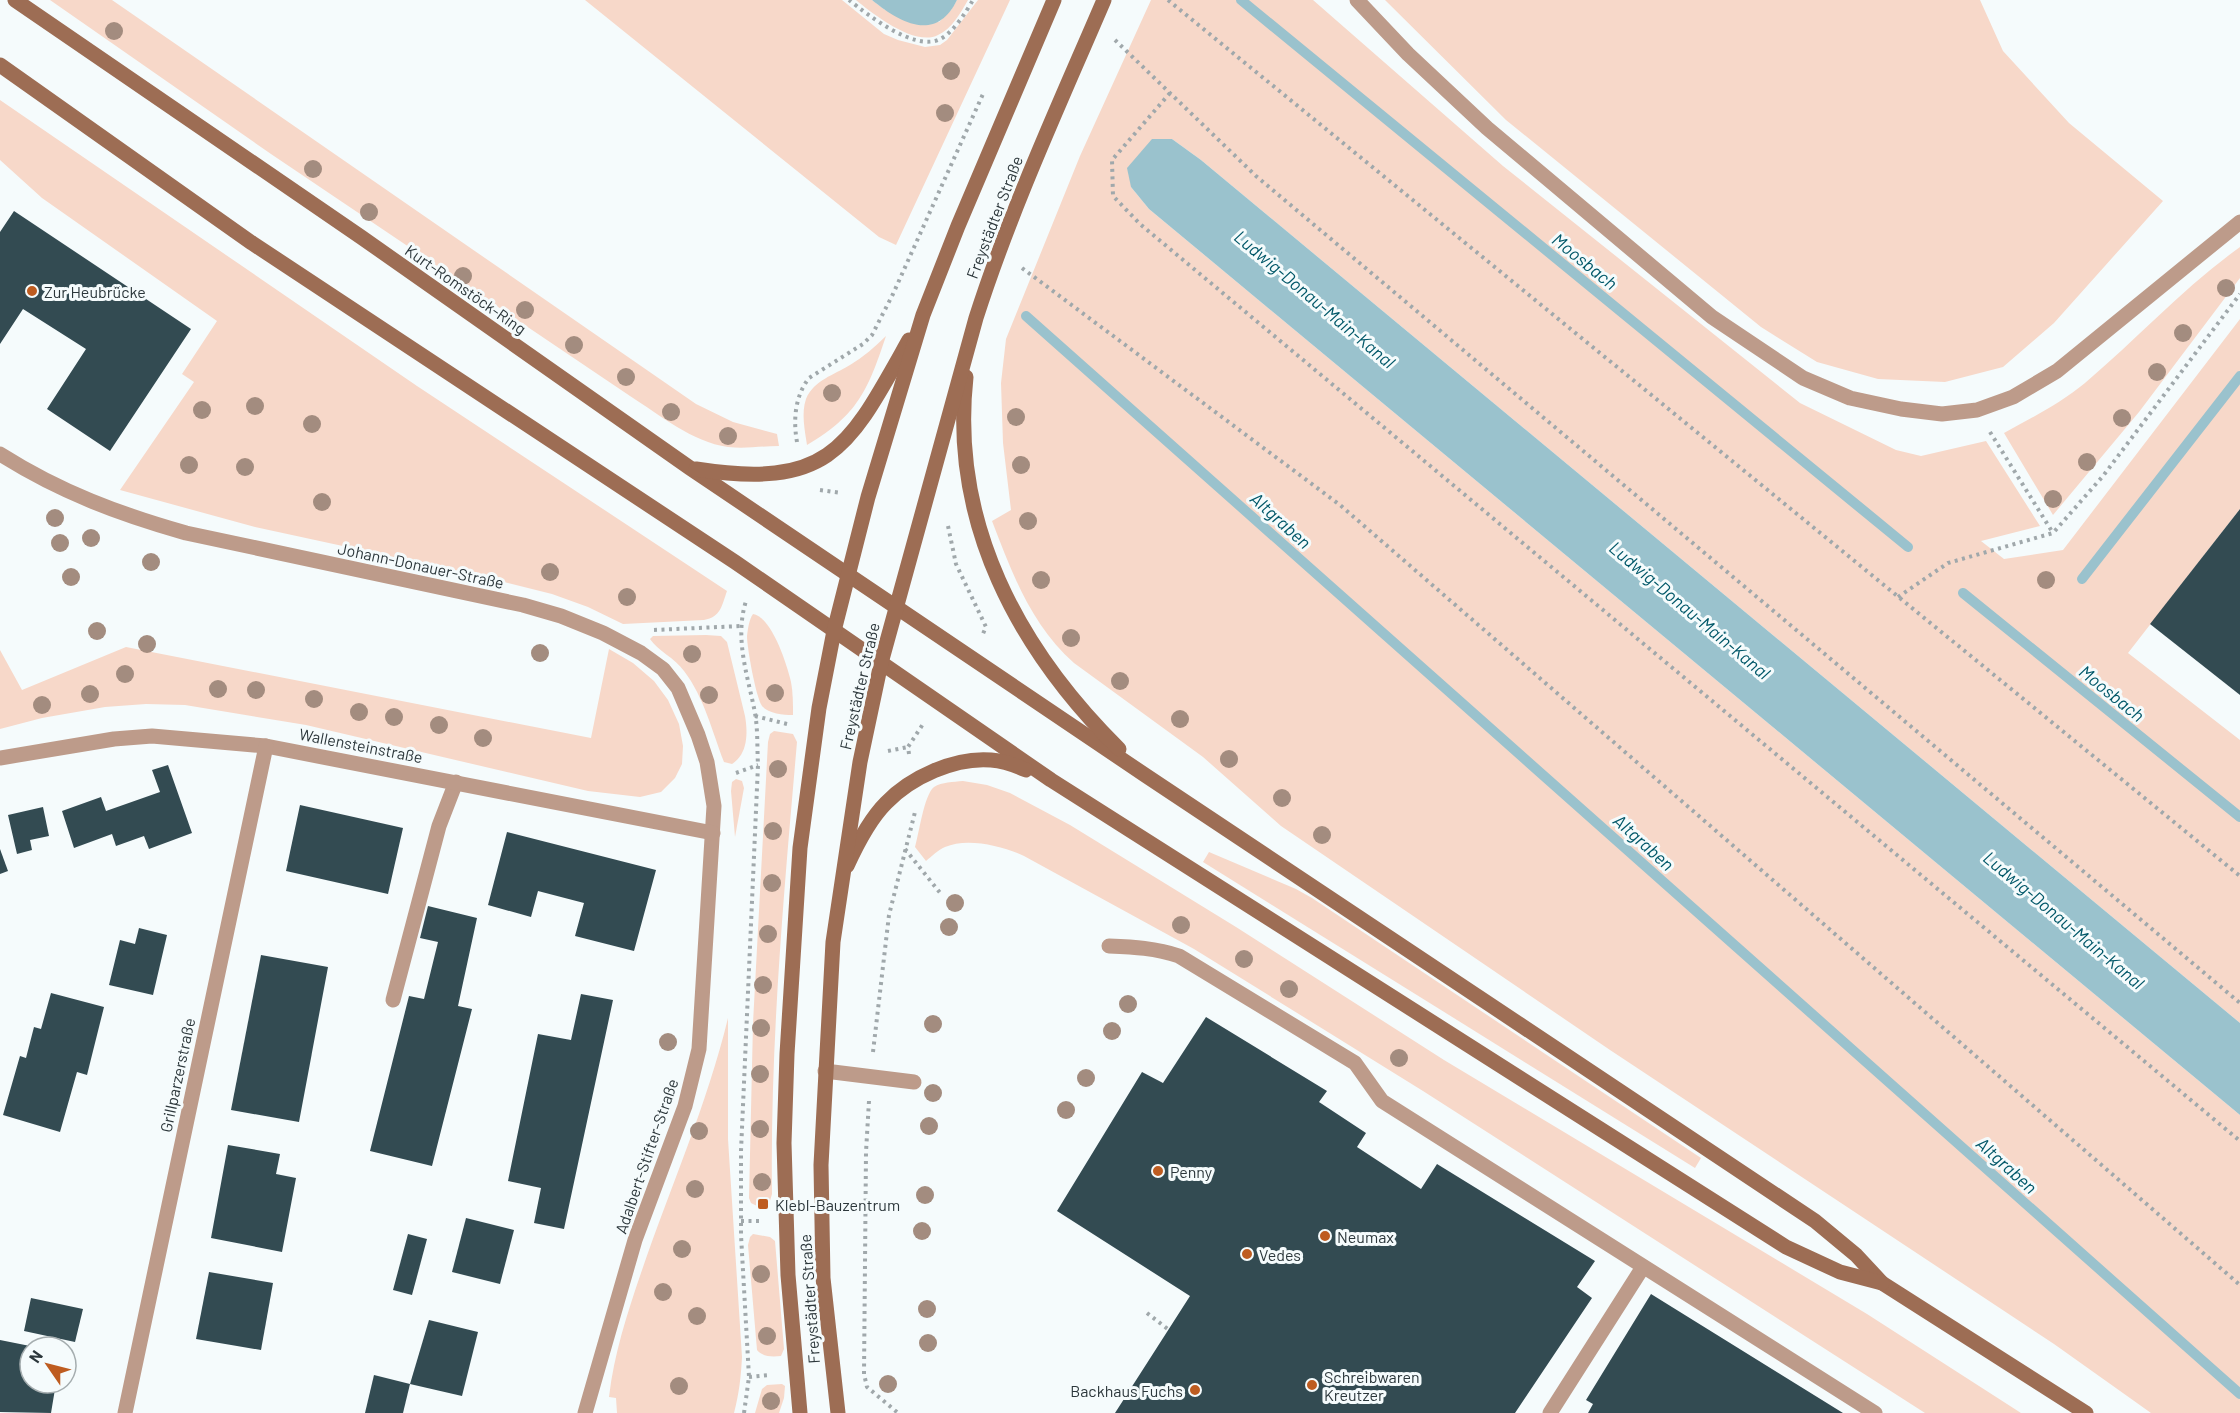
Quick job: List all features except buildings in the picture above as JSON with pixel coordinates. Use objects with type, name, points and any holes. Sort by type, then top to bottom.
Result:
[{"type":"main road","name":"Kurt-Romstöck-Ring","points":[[15,0],[371,244],[690,468],[1145,775]]},
{"type":"main road","name":"Freystädter Straße","points":[[800,1413],[785,1222],[784,1143],[787,1054],[800,848],[815,731],[834,631],[848,574],[868,497],[923,315],[958,226],[1054,0]]},
{"type":"main road","name":"Freystädter Straße","points":[[838,1413],[823,1278],[821,1165],[833,942],[863,743],[896,607],[987,282],[1030,173],[1104,0]]},
{"type":"main road","points":[[0,65],[252,243],[755,577],[1052,780],[1786,1247],[1840,1272],[1882,1284]]},
{"type":"main road","points":[[690,468],[734,475],[781,474],[819,461],[836,448],[864,419],[923,315]]},
{"type":"main road","points":[[976,318],[966,384],[965,447],[975,512],[983,545],[1014,614],[1043,658],[1094,723],[1145,775],[1815,1221],[1856,1255],[1882,1284],[2086,1413]]},
{"type":"main road","points":[[841,879],[861,839],[878,812],[895,794],[929,773],[975,760],[993,760],[1012,764],[1052,780]]},
{"type":"street","points":[[1357,0],[1408,54],[1487,128],[1712,317],[1803,378],[1850,398],[1901,409],[1942,414],[1977,410],[2013,397],[2057,371],[2240,222]]},
{"type":"street","name":"Johann-Donauer-Straße","points":[[0,454],[55,486],[139,519],[186,533],[523,605],[570,620],[622,642],[663,669],[678,688],[690,712],[712,781],[713,833]]},
{"type":"street","name":"Wallensteinstraße","points":[[0,758],[104,741],[152,736],[266,746],[713,833]]},
{"type":"street","name":"Grillparzerstraße","points":[[125,1413],[266,746]]},
{"type":"street","points":[[393,1000],[439,826],[456,782]]},
{"type":"street","name":"Adalbert-Stifter-Straße","points":[[585,1413],[635,1240],[685,1106],[694,1070],[702,1019],[713,833]]},
{"type":"street","points":[[1109,946],[1165,951],[1199,968],[1354,1063],[1382,1101],[1875,1413]]},
{"type":"street","points":[[825,1071],[914,1082]]},
{"type":"street","points":[[1550,1413],[1643,1267]]},
{"type":"path","points":[[849,0],[885,27],[900,34],[932,42],[944,37],[973,0]]},
{"type":"path","points":[[1168,0],[2240,876]]},
{"type":"path","points":[[1108,48],[1113,37],[1256,176],[2240,1003]]},
{"type":"path","points":[[801,468],[795,413],[803,386],[809,378],[858,348],[872,335],[881,321],[986,87]]},
{"type":"path","points":[[1170,93],[1112,160],[1113,196],[1140,224],[2240,1141]]},
{"type":"path","points":[[1015,276],[1019,266],[1340,504],[2240,1286]]},
{"type":"path","points":[[1898,597],[1948,563],[2053,533],[2103,476],[2240,294]]},
{"type":"path","points":[[1977,410],[2053,533]]},
{"type":"path","points":[[946,519],[956,564],[986,627],[971,657]]},
{"type":"path","points":[[744,1413],[749,1377],[741,1235],[741,1151],[758,765],[755,716],[744,661],[741,626],[743,612],[755,577]]},
{"type":"path","points":[[649,630],[741,626]]},
{"type":"path","points":[[898,1413],[867,1387],[864,1374],[866,1152],[871,1076],[887,926],[916,805],[908,747],[938,703]]},
{"type":"path","points":[[905,849],[941,894]]},
{"type":"path","points":[[1147,1313],[1169,1330]]},
{"type":"path","points":[[749,1377],[772,1375]]},
{"type":"shaded area","points":[[50,0],[112,0],[696,404],[733,422],[777,434],[779,446],[728,447],[702,440],[677,427],[271,154]]},
{"type":"shaded area","points":[[585,0],[842,0],[884,34],[925,47],[940,45],[947,40],[978,0],[1010,0],[896,245],[879,237]]},
{"type":"shaded area","points":[[856,0],[872,0],[885,10],[939,22],[957,0],[968,0],[948,29],[929,38],[906,33]]},
{"type":"shaded area","points":[[1151,0],[1313,0],[1503,166],[1800,403],[1896,450],[1921,456],[1986,441],[2040,526],[1981,541],[2004,559],[2063,550],[2240,319],[2240,509],[2128,653],[2240,740],[2240,1023],[1201,160],[1172,139],[1131,187],[1149,209],[2240,1115],[2240,1413],[2151,1413],[2054,1344],[1610,1050],[1281,826],[1203,757],[1074,663],[1046,632],[1015,579],[992,521],[1011,510],[1003,443],[1001,383],[1006,339],[1080,156]]},
{"type":"shaded area","points":[[1385,0],[1980,0],[2003,51],[2069,123],[2163,201],[2054,323],[2003,367],[1945,382],[1878,379],[1817,362],[1761,327],[1506,120]]},
{"type":"shaded area","points":[[0,100],[417,386],[727,591],[720,610],[714,616],[704,620],[623,624],[588,607],[552,594],[472,574],[255,527],[120,490],[194,382],[182,374],[217,321],[42,198],[0,160]]},
{"type":"shaded area","points":[[2240,247],[2240,278],[2139,412],[2053,515],[2004,433],[2056,404],[2085,383],[2180,296]]},
{"type":"shaded area","points":[[886,336],[873,372],[859,400],[838,423],[807,445],[804,410],[810,392],[825,379],[860,359]]},
{"type":"shaded area","points":[[753,614],[760,617],[778,643],[791,682],[793,715],[768,711],[760,701],[747,642],[748,627]]},
{"type":"shaded area","points":[[653,636],[721,636],[727,642],[745,716],[746,743],[741,755],[732,764],[724,762],[702,703],[691,681],[680,666],[650,639]]},
{"type":"shaded area","points":[[126,647],[591,738],[609,649],[633,663],[654,681],[668,700],[679,724],[683,746],[682,764],[675,778],[661,792],[640,797],[588,791],[306,725],[185,705],[146,704],[105,707],[42,718],[0,729],[0,650],[22,690]]},
{"type":"shaded area","points":[[774,731],[793,734],[797,742],[776,1024],[772,1194],[769,1204],[757,1206],[751,1203],[749,1198],[753,1023],[768,742],[770,734]]},
{"type":"shaded area","points":[[736,779],[742,781],[744,788],[735,837],[731,791],[732,782]]},
{"type":"shaded area","points":[[963,781],[987,785],[1010,793],[1070,825],[1236,927],[1444,1060],[1867,1314],[2021,1413],[1925,1413],[1423,1091],[1194,949],[1024,856],[996,846],[964,843],[945,847],[926,861],[915,847],[930,791],[937,785]]},
{"type":"shaded area","points":[[1209,852],[1312,898],[1701,1158],[1695,1168],[1203,862]]},
{"type":"shaded area","points":[[728,1018],[728,1139],[742,1357],[740,1385],[734,1413],[617,1413],[616,1398],[609,1397],[622,1334],[641,1273],[710,1083]]},
{"type":"shaded area","points":[[753,1234],[770,1237],[775,1241],[784,1349],[781,1356],[768,1356],[757,1350],[748,1245]]},
{"type":"shaded area","points":[[782,1384],[785,1386],[784,1398],[779,1413],[755,1413],[762,1389],[767,1385]]},
{"type":"water","points":[[872,0],[957,0],[939,21],[928,25],[917,25],[894,16]]},
{"type":"water","name":"Ludwig-Donau-Main-Kanal","points":[[1152,139],[1172,139],[1201,160],[2240,1023],[2240,1115],[1149,209],[1131,187],[1127,168]]},
{"type":"waterway","name":"Moosbach","points":[[1241,0],[1908,547]]},
{"type":"waterway","name":"Altgraben","points":[[1026,316],[2240,1394]]},
{"type":"waterway","points":[[2082,579],[2240,376]]},
{"type":"waterway","name":"Moosbach","points":[[1963,593],[2240,817]]},
{"type":"place","name":"Zur Heubrücke","points":[[32,291]]},
{"type":"place","name":"Penny","points":[[1158,1171]]},
{"type":"place","name":"Klebl-Bauzentrum","points":[[763,1204]]},
{"type":"place","name":"Neumax","points":[[1325,1236]]},
{"type":"place","name":"Vedes","points":[[1247,1254]]},
{"type":"place","name":"Schreibwaren Kreutzer","points":[[1312,1385]]},
{"type":"place","name":"Backhaus Fuchs","points":[[1195,1390]]}]
